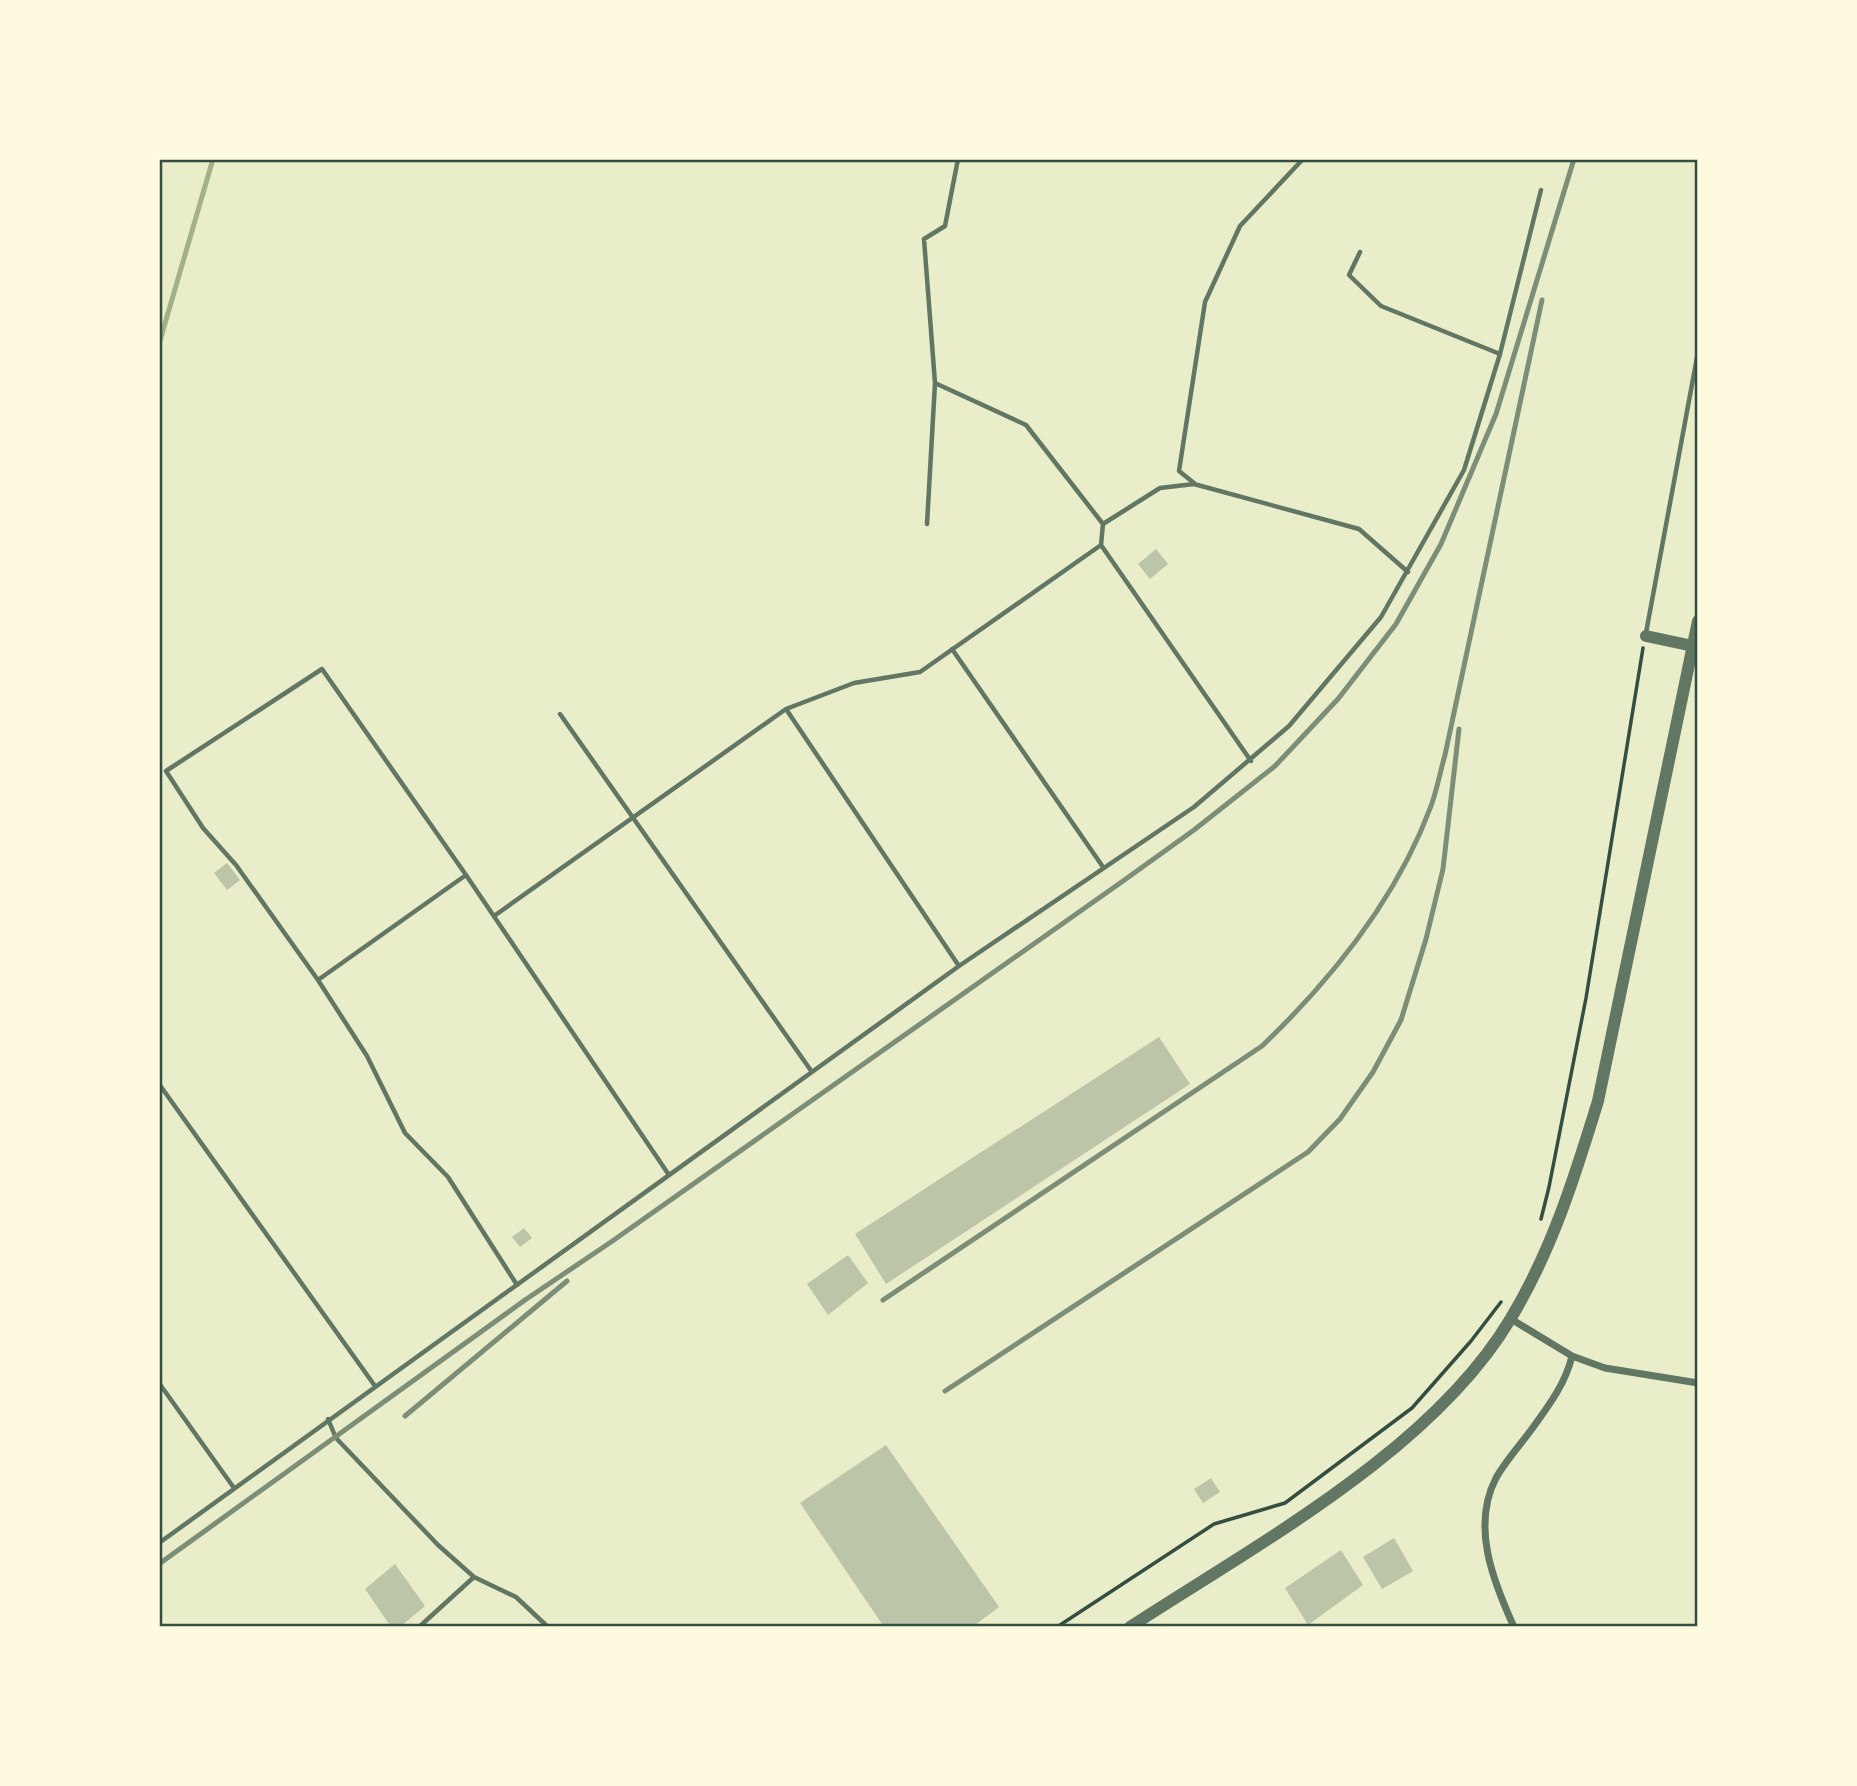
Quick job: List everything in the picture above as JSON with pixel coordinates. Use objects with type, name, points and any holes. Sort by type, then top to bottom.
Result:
[{"type":"street","points":[[1130,1627],[1301,1516],[1374,1464],[1433,1415],[1474,1371],[1511,1319],[1550,1245],[1598,1101],[1698,621]]},
{"type":"street","points":[[1646,636],[1693,646]]},
{"type":"street","points":[[1511,1319],[1572,1356],[1605,1368],[1698,1383]]},
{"type":"street","points":[[1514,1627],[1500,1597],[1483,1529],[1487,1502],[1496,1478],[1545,1411],[1568,1373],[1572,1356]]},
{"type":"lane","points":[[927,524],[936,383],[924,239],[945,226],[958,159]]},
{"type":"lane","points":[[1194,484],[1180,471],[1205,302],[1240,226],[1303,159]]},
{"type":"lane","points":[[159,1542],[959,966],[1194,807],[1289,726],[1381,617],[1464,470],[1500,354],[1541,190]]},
{"type":"lane","points":[[1360,252],[1349,275],[1381,306],[1500,354]]},
{"type":"lane","points":[[1646,636],[1698,352]]},
{"type":"lane","points":[[936,383],[1026,425],[1103,524],[1101,545],[1251,761]]},
{"type":"lane","points":[[1103,524],[1160,488],[1194,484],[1359,529],[1408,572]]},
{"type":"lane","points":[[494,915],[786,709],[855,683],[920,672],[1101,545]]},
{"type":"lane","points":[[953,649],[1103,867]]},
{"type":"lane","points":[[517,1285],[448,1177],[405,1133],[367,1056],[318,980],[236,864],[204,828],[166,771],[322,669],[494,915],[669,1175]]},
{"type":"lane","points":[[786,709],[959,966]]},
{"type":"lane","points":[[560,713],[812,1072]]},
{"type":"lane","points":[[318,980],[466,875]]},
{"type":"lane","points":[[159,1084],[375,1386]]},
{"type":"lane","points":[[159,1383],[234,1488]]},
{"type":"lane","points":[[328,1419],[336,1438],[439,1545],[474,1577],[516,1597],[548,1627]]},
{"type":"lane","points":[[419,1627],[474,1577]]},
{"type":"path","points":[[1539,1227],[1586,998],[1646,636]]},
{"type":"path","points":[[1057,1627],[1214,1524],[1284,1503],[1295,1496],[1412,1408],[1507,1294]]},
{"type":"building","points":[[1156,549],[1168,564],[1150,579],[1138,564]]},
{"type":"building","points":[[227,863],[240,880],[227,890],[214,873]]},
{"type":"building","points":[[1159,1037],[1190,1084],[886,1284],[855,1234]]},
{"type":"building","points":[[524,1228],[532,1238],[520,1247],[512,1237]]},
{"type":"building","points":[[848,1255],[868,1283],[828,1315],[807,1284]]},
{"type":"building","points":[[886,1445],[999,1607],[972,1627],[884,1627],[800,1503]]},
{"type":"building","points":[[1211,1478],[1220,1492],[1203,1503],[1194,1489]]},
{"type":"building","points":[[1394,1538],[1413,1571],[1382,1589],[1363,1557]]},
{"type":"building","points":[[1341,1550],[1363,1585],[1308,1625],[1285,1588]]},
{"type":"building","points":[[395,1564],[425,1606],[400,1627],[391,1627],[365,1589]]},
{"type":"waterway","points":[[159,344],[213,159]]},
{"type":"railway","points":[[159,1564],[525,1300],[1123,881],[1194,830],[1275,766],[1338,699],[1396,624],[1441,544],[1496,414],[1574,159]]},
{"type":"railway","points":[[883,1300],[1262,1046],[1337,965],[1381,905],[1417,840],[1437,787],[1542,300]]},
{"type":"railway","points":[[945,1391],[1308,1152],[1340,1119],[1373,1072],[1401,1020],[1426,939],[1443,869],[1459,729]]},
{"type":"railway","points":[[405,1416],[567,1281]]}]
